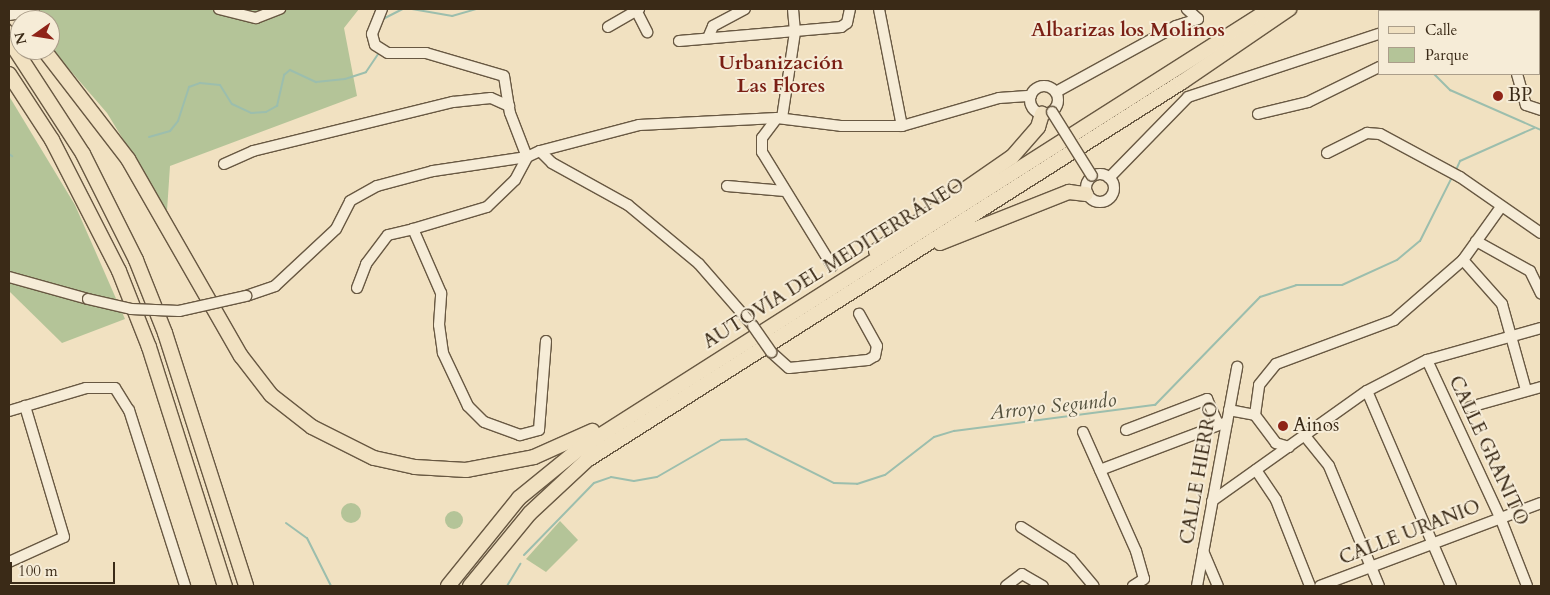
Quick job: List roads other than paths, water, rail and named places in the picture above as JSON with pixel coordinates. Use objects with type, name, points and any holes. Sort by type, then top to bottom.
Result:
[{"type":"highway","name":"AUTOVÍA DEL MEDITERRÁNEO","points":[[448,586],[519,498],[557,465],[629,415],[814,300],[1270,9]]},
{"type":"highway","name":"AUTOVÍA DEL MEDITERRÁNEO","points":[[470,586],[530,512],[593,456],[853,289],[1182,82],[1289,9]]},
{"type":"highway","points":[[9,40],[84,154],[136,260],[165,333],[246,586]]},
{"type":"highway","points":[[52,60],[134,167],[241,356],[271,395],[312,427],[374,458],[414,467],[466,470],[534,457],[629,415]]},
{"type":"highway","points":[[9,74],[52,140],[119,271],[149,347],[187,473],[225,586]]},
{"type":"highway","points":[[814,300],[848,270],[1012,156],[1038,127],[1047,113]]},
{"type":"highway","points":[[853,289],[959,234],[1069,192],[1086,194]]},
{"type":"highway","points":[[187,473],[192,507],[219,586]]},
{"type":"street","points":[[219,9],[256,18],[280,9]]},
{"type":"street","points":[[357,288],[366,264],[388,235],[487,207],[515,180],[527,157],[509,106],[504,76],[426,53],[388,53],[376,45],[372,34],[382,9]]},
{"type":"street","points":[[708,38],[713,26],[745,9]]},
{"type":"street","points":[[793,9],[795,32],[780,118],[760,146],[785,191],[832,266]]},
{"type":"street","points":[[679,40],[841,27],[847,23],[850,9]]},
{"type":"street","points":[[879,9],[902,126]]},
{"type":"street","points":[[1109,178],[1092,176],[1047,113],[1031,105],[1031,96],[1040,86],[1056,92],[1176,26],[1198,19],[1187,9]]},
{"type":"street","points":[[608,27],[638,10],[648,32]]},
{"type":"street","points":[[1109,178],[1188,97],[1378,34]]},
{"type":"street","points":[[1258,114],[1308,102],[1378,67]]},
{"type":"street","points":[[1517,75],[1526,105],[1541,110]]},
{"type":"street","points":[[1047,113],[1058,105],[1056,92]]},
{"type":"street","points":[[9,277],[88,299],[138,310],[179,311],[246,296],[275,286],[336,229],[350,200],[377,186],[433,171],[527,157],[540,151],[639,125],[780,118],[841,126],[902,126],[999,98],[1031,96]]},
{"type":"street","points":[[224,164],[252,151],[453,102],[491,98],[509,106]]},
{"type":"street","points":[[1327,153],[1367,133],[1380,134],[1456,175],[1541,233]]},
{"type":"street","points":[[540,151],[552,163],[628,205],[699,264],[753,326],[771,352],[789,368],[868,360],[875,356],[878,346],[859,314]]},
{"type":"street","points":[[1092,176],[1086,194],[1097,203],[1110,199],[1114,186],[1109,178]]},
{"type":"street","points":[[727,186],[785,191]]},
{"type":"street","points":[[1255,415],[1259,385],[1276,364],[1394,320],[1463,260],[1501,207]]},
{"type":"street","points":[[413,229],[441,293],[443,353],[468,406],[484,422],[520,435],[539,430],[546,341]]},
{"type":"street","points":[[1476,241],[1530,271],[1541,294]]},
{"type":"street","points":[[1463,260],[1502,304],[1526,390]]},
{"type":"street","points":[[1212,501],[1367,391],[1426,360],[1541,328]]},
{"type":"street","name":"CALLE GRANITO","points":[[1426,360],[1500,517],[1527,586]]},
{"type":"street","name":"CALLE HIERRO","points":[[1197,586],[1212,501],[1222,423],[1229,410],[1237,367]]},
{"type":"street","points":[[1470,408],[1541,387]]},
{"type":"street","points":[[9,411],[86,388],[115,388],[128,410],[185,586]]},
{"type":"street","points":[[1367,391],[1451,586]]},
{"type":"street","points":[[1100,470],[1222,423],[1207,399],[1126,430]]},
{"type":"street","points":[[9,562],[64,537],[25,406]]},
{"type":"street","points":[[1229,410],[1255,415],[1276,443],[1289,447]]},
{"type":"street","points":[[1083,432],[1144,579],[1133,586]]},
{"type":"street","points":[[1304,436],[1329,466],[1379,586]]},
{"type":"street","points":[[1256,470],[1276,500],[1310,586]]},
{"type":"street","name":"CALLE URANIO","points":[[1320,586],[1541,503]]},
{"type":"street","points":[[1021,526],[1071,559],[1094,586]]},
{"type":"street","points":[[1203,551],[1218,586]]},
{"type":"street","points":[[1006,586],[1022,574],[1043,586]]},
{"type":"waterway","points":[[383,19],[403,9]]},
{"type":"waterway","points":[[412,9],[452,16],[476,9]]},
{"type":"waterway","points":[[149,137],[170,131],[178,121],[189,87],[200,83],[220,85],[232,104],[251,113],[266,112],[277,106],[284,75],[290,70],[316,82],[345,79],[366,72],[378,54]]},
{"type":"waterway","points":[[1435,75],[1450,90],[1541,130]]},
{"type":"waterway","name":"Arroyo Segundo","points":[[1456,170],[1460,161],[1534,128]]},
{"type":"waterway","name":"Arroyo Segundo","points":[[524,555],[594,483],[611,477],[634,481],[657,477],[721,440],[746,439],[834,483],[857,484],[885,475],[934,437],[954,431],[1155,405],[1260,297],[1296,285],[1342,285],[1397,260],[1420,241],[1452,177]]},
{"type":"waterway","points":[[286,523],[307,538],[331,586]]},
{"type":"waterway","name":"Arroyo Segundo","points":[[507,586],[520,564]]},
{"type":"place","name":"BP","points":[[1498,96]]},
{"type":"place","name":"Ainos","points":[[1283,426]]},
{"type":"district","name":"Albarizas los Molinos","points":[[1128,29]]},
{"type":"district","name":"Urbanización Las Flores","points":[[781,74]]}]
